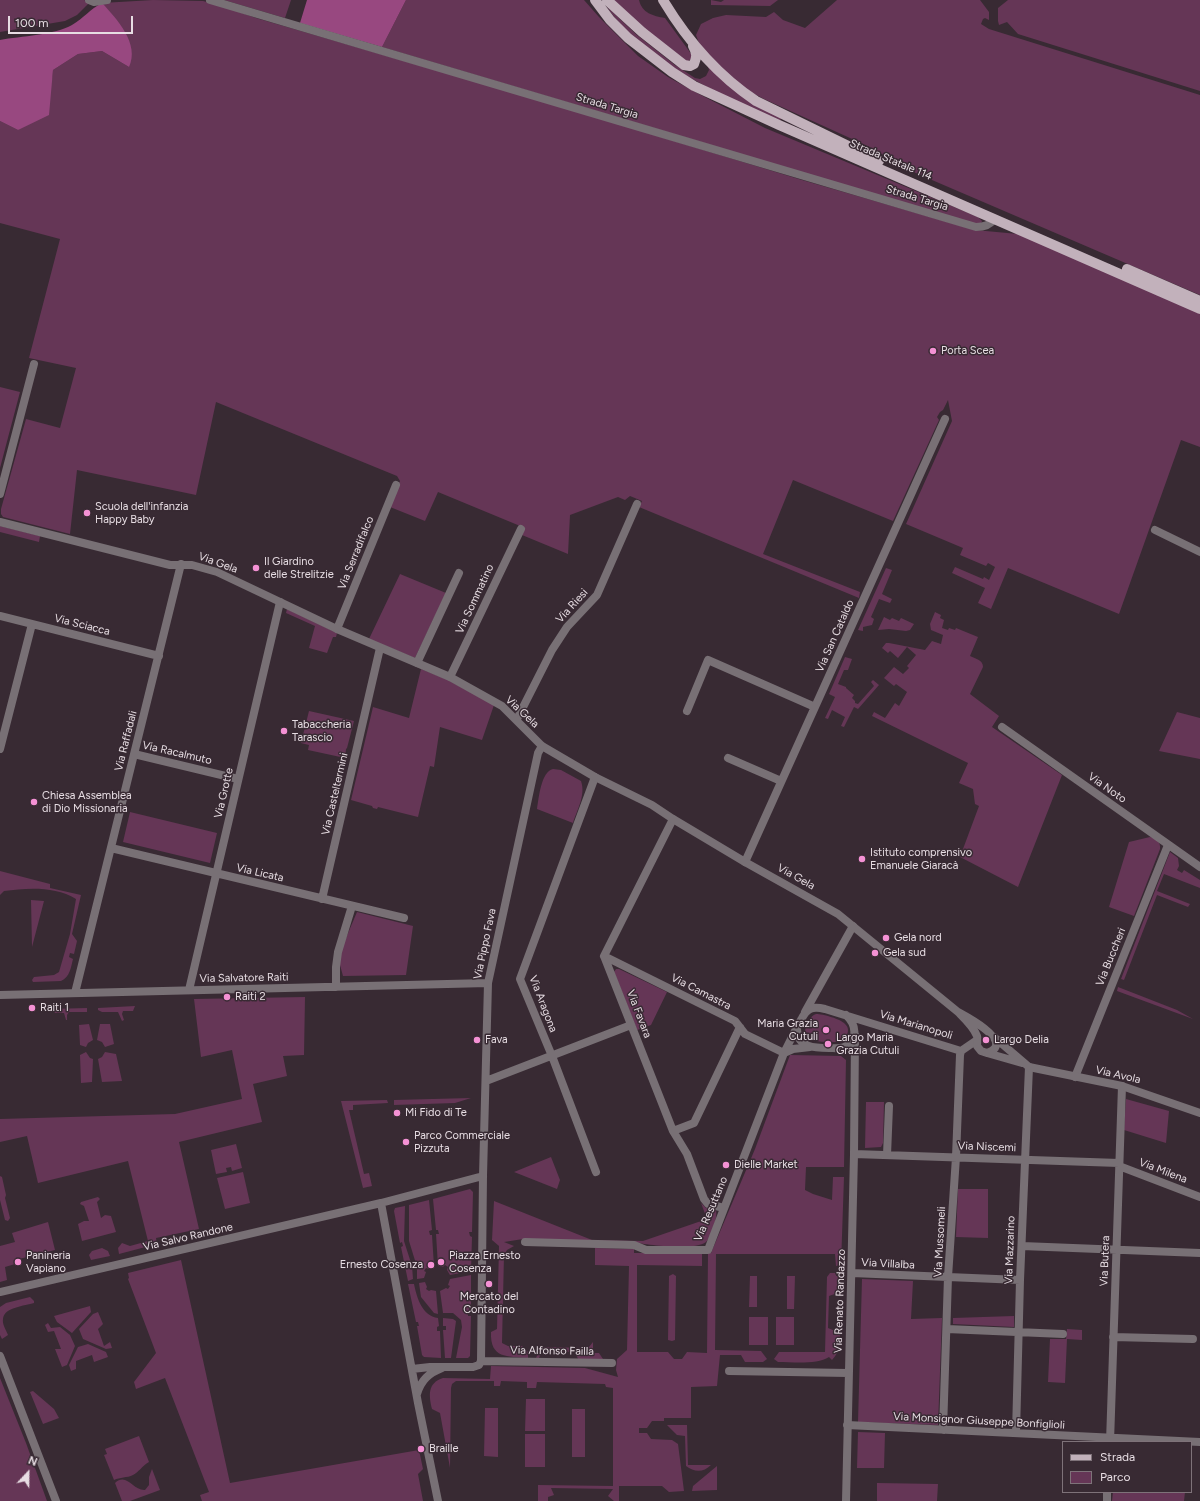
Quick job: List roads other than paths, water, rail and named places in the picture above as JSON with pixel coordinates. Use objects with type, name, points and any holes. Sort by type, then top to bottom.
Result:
[{"type":"main road","name":"Strada Statale 114","points":[[595,0],[610,20],[628,38],[672,72],[694,86],[778,125],[1200,309]]},
{"type":"main road","points":[[607,0],[642,32],[684,65],[690,66],[694,64],[696,53],[692,43]]},
{"type":"main road","name":"Strada Statale 114","points":[[662,0],[692,43],[729,81],[740,90],[763,104],[895,169],[1200,301]]},
{"type":"street","points":[[88,0],[94,2],[107,0]]},
{"type":"street","name":"Strada Targia","points":[[210,0],[976,227],[990,225],[996,219]]},
{"type":"street","points":[[0,494],[34,364]]},
{"type":"street","name":"Via San Cataldo","points":[[745,862],[945,419]]},
{"type":"street","name":"Via Serradifalco","points":[[337,629],[396,485]]},
{"type":"street","name":"Via Riesi","points":[[517,719],[559,638],[567,627],[597,595],[637,504]]},
{"type":"street","name":"Via Gela","points":[[0,522],[170,565],[192,565],[216,572],[337,629],[450,678],[502,706],[517,719],[542,746],[595,777],[652,804],[745,862],[821,904],[853,926],[958,1012]]},
{"type":"street","name":"Via Sommatino","points":[[450,678],[520,529]]},
{"type":"street","points":[[1155,530],[1200,552]]},
{"type":"street","name":"Via Raffadali","points":[[76,993],[181,564]]},
{"type":"street","points":[[417,663],[459,573]]},
{"type":"street","name":"Via Grotte","points":[[189,990],[280,602]]},
{"type":"street","name":"Via Sciacca","points":[[0,616],[159,656]]},
{"type":"street","points":[[0,749],[32,624]]},
{"type":"street","name":"Via Casteltermini","points":[[322,899],[380,648]]},
{"type":"street","points":[[687,711],[708,660],[815,707]]},
{"type":"street","name":"Via Noto","points":[[1002,727],[1200,867]]},
{"type":"street","name":"Via Pippo Fava","points":[[481,1361],[483,1176],[488,983],[538,753],[542,746]]},
{"type":"street","name":"Via Racalmuto","points":[[134,754],[238,779]]},
{"type":"street","points":[[728,758],[781,781]]},
{"type":"street","name":"Via Aragona","points":[[595,777],[520,979],[552,1056],[596,1172]]},
{"type":"street","points":[[604,956],[674,819]]},
{"type":"street","name":"Via Buccheri","points":[[1075,1077],[1168,845]]},
{"type":"street","name":"Via Licata","points":[[111,848],[404,918]]},
{"type":"street","points":[[336,987],[338,952],[352,906]]},
{"type":"street","points":[[810,1047],[801,1040],[797,1027],[817,988],[853,926]]},
{"type":"street","name":"Via Favara","points":[[604,956],[673,1131],[687,1154],[704,1199],[708,1204],[724,1208]]},
{"type":"street","name":"Via Camastra","points":[[604,956],[735,1021],[745,1034],[784,1053]]},
{"type":"street","name":"Via Salvatore Raiti","points":[[0,995],[488,983]]},
{"type":"street","points":[[817,988],[818,999],[825,1008]]},
{"type":"street","points":[[805,1012],[811,1008],[825,1008],[846,1015],[852,1020],[855,1035],[848,1044],[840,1049]]},
{"type":"street","points":[[958,1012],[971,1025],[977,1039],[978,1049],[980,1051],[987,1053],[994,1050],[996,1046],[993,1036]]},
{"type":"street","points":[[958,1012],[974,1021],[1026,1065]]},
{"type":"street","name":"Via Marianopoli","points":[[846,1015],[960,1052]]},
{"type":"street","points":[[486,1081],[631,1025]]},
{"type":"street","points":[[673,1131],[694,1123],[740,1027]]},
{"type":"street","name":"Via Resuttano","points":[[525,1242],[634,1245],[646,1250],[708,1250],[784,1053],[797,1027]]},
{"type":"street","points":[[960,1052],[984,1034],[993,1036]]},
{"type":"street","name":"Via Renato Randazzo","points":[[846,1501],[848,1372],[852,1273],[855,1035]]},
{"type":"street","points":[[784,1053],[793,1049],[810,1047],[840,1049],[850,1053],[855,1062]]},
{"type":"street","name":"Via Mussomeli","points":[[943,1430],[948,1278],[956,1157],[960,1052]]},
{"type":"street","name":"Via Avola","points":[[987,1053],[1026,1065],[1075,1077],[1122,1086],[1200,1113]]},
{"type":"street","name":"Via Mazzarino","points":[[1016,1434],[1025,1159],[1026,1065]]},
{"type":"street","name":"Via Butera","points":[[1110,1440],[1122,1086]]},
{"type":"street","points":[[887,1155],[889,1106]]},
{"type":"street","name":"Via Niscemi","points":[[854,1154],[1025,1159],[1119,1164]]},
{"type":"street","name":"Via Milena","points":[[1119,1164],[1200,1197]]},
{"type":"street","name":"Via Salvo Randone","points":[[0,1292],[381,1203],[483,1176]]},
{"type":"street","points":[[381,1203],[438,1501]]},
{"type":"street","points":[[1022,1246],[1200,1253]]},
{"type":"street","name":"Via Villalba","points":[[852,1273],[1020,1280]]},
{"type":"street","points":[[947,1329],[1063,1334]]},
{"type":"street","points":[[1113,1337],[1192,1339]]},
{"type":"street","points":[[0,1356],[56,1501]]},
{"type":"street","name":"Via Alfonso Failla","points":[[412,1369],[430,1367],[473,1367],[479,1365],[481,1361],[612,1364]]},
{"type":"street","points":[[417,1395],[422,1382],[426,1377],[435,1370],[443,1367]]},
{"type":"street","points":[[729,1371],[848,1372]]},
{"type":"street","name":"Via Monsignor Giuseppe Bonfiglioli","points":[[847,1425],[1110,1440],[1155,1441]]},
{"type":"place","name":"Porta Scea","points":[[933,351]]},
{"type":"place","name":"Scuola dell'infanzia Happy Baby","points":[[87,513]]},
{"type":"place","name":"Il Giardino delle Strelitzie","points":[[256,568]]},
{"type":"place","name":"Tabaccheria Tarascio","points":[[284,731]]},
{"type":"place","name":"Chiesa Assemblea di Dio Missionaria","points":[[34,802]]},
{"type":"place","name":"Istituto comprensivo Emanuele Giaracà","points":[[862,859]]},
{"type":"place","name":"Gela nord","points":[[886,938]]},
{"type":"place","name":"Gela sud","points":[[875,953]]},
{"type":"place","name":"Raiti 2","points":[[227,997]]},
{"type":"place","name":"Raiti 1","points":[[32,1008]]},
{"type":"place","name":"Maria Grazia Cutuli","points":[[826,1030]]},
{"type":"place","name":"Fava","points":[[477,1040]]},
{"type":"place","name":"Largo Delia","points":[[986,1040]]},
{"type":"place","name":"Largo Maria Grazia Cutuli","points":[[828,1044]]},
{"type":"place","name":"Mi Fido di Te","points":[[397,1113]]},
{"type":"place","name":"Parco Commerciale Pizzuta","points":[[406,1142]]},
{"type":"place","name":"Dielle Market","points":[[726,1165]]},
{"type":"place","name":"Panineria Vapiano","points":[[18,1262]]},
{"type":"place","name":"Piazza Ernesto Cosenza","points":[[441,1262]]},
{"type":"place","name":"Ernesto Cosenza","points":[[431,1265]]},
{"type":"place","name":"Mercato del Contadino","points":[[489,1284]]},
{"type":"place","name":"Braille","points":[[421,1449]]}]
